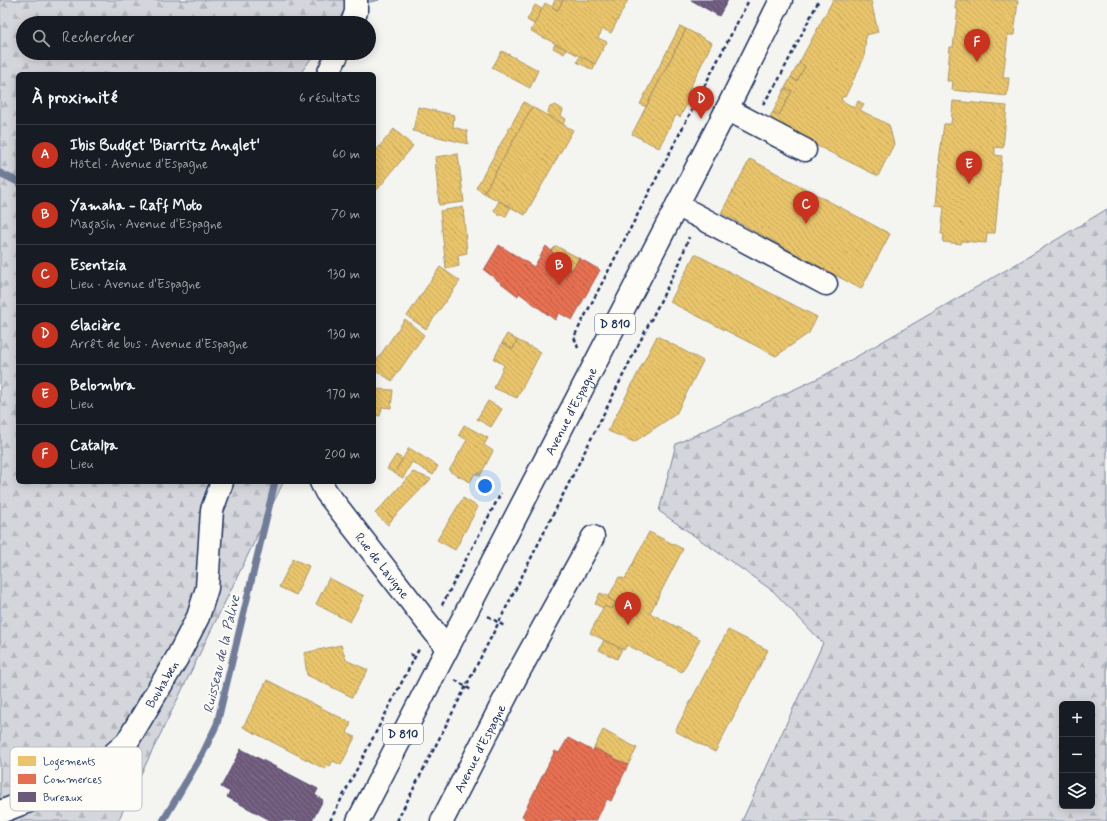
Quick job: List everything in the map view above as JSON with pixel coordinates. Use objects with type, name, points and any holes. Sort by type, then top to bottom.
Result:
[{"type":"main road","points":[[355,16],[356,0]]},
{"type":"main road","name":"Avenue d'Espagne","points":[[358,821],[448,648],[686,211],[727,109],[782,0]]},
{"type":"main road","points":[[329,72],[335,60]]},
{"type":"main road","points":[[727,109],[805,150]]},
{"type":"main road","points":[[686,211],[826,284]]},
{"type":"main road","name":"Bouhaben","points":[[121,747],[127,742],[178,658],[198,617],[207,588],[212,510],[221,484]]},
{"type":"main road","name":"Rue de Lavigne","points":[[322,484],[326,492],[448,648]]},
{"type":"main road","name":"Avenue d'Espagne","points":[[442,821],[517,675],[593,536]]},
{"type":"main road","name":"Bouhaben","points":[[0,812],[10,808]]},
{"type":"path","points":[[574,337],[749,0]]},
{"type":"path","points":[[751,122],[778,81],[819,0]]},
{"type":"path","points":[[397,821],[680,262],[686,211]]},
{"type":"path","points":[[439,611],[502,492]]},
{"type":"path","points":[[330,821],[421,644]]},
{"type":"green space","points":[[0,0],[379,0],[347,7],[341,16],[16,16],[16,60],[310,60],[301,72],[16,72],[16,484],[283,484],[142,772],[142,747],[10,747],[10,811],[123,811],[118,821],[0,821]]},
{"type":"green space","points":[[1107,209],[1107,821],[742,821],[823,643],[773,591],[659,511],[676,444],[823,376],[1013,266]]},
{"type":"building: Logements","points":[[555,0],[563,0],[558,10],[552,7]]},
{"type":"building: Logements","points":[[563,0],[628,0],[611,33],[603,29],[598,38],[607,42],[595,64],[531,31],[545,3],[558,10]]},
{"type":"building: Logements","points":[[833,0],[871,1],[878,32],[866,35],[864,58],[845,97],[843,96],[841,100],[855,108],[858,101],[864,104],[860,110],[889,125],[894,144],[878,176],[767,121],[773,112],[779,115],[792,91],[785,88],[791,77],[797,81],[805,66],[799,63]]},
{"type":"building: Logements","points":[[956,0],[1018,1],[1014,35],[1008,35],[1003,78],[1009,78],[1007,96],[952,90],[953,81],[947,81],[950,47],[953,47],[958,9],[955,9]]},
{"type":"building: Logements","points":[[535,5],[542,9],[534,24],[527,20]]},
{"type":"building: Logements","points":[[680,26],[686,29],[646,107],[640,104]]},
{"type":"building: Logements","points":[[686,29],[712,43],[685,98],[689,100],[685,108],[680,117],[676,115],[659,148],[632,134]]},
{"type":"building: Logements","points":[[555,44],[566,49],[564,54],[553,48]]},
{"type":"building: Logements","points":[[502,51],[538,70],[530,88],[492,68]]},
{"type":"building: Logements","points":[[580,56],[595,64],[593,70],[577,62]]},
{"type":"building: Logements","points":[[799,63],[805,66],[797,81],[791,77]]},
{"type":"building: Logements","points":[[785,88],[792,91],[779,115],[773,112]]},
{"type":"building: Logements","points":[[953,101],[1007,106],[1003,148],[995,147],[995,155],[1002,156],[995,233],[987,233],[986,243],[962,241],[961,244],[943,242],[944,234],[941,234],[944,207],[936,206],[939,161],[944,124],[951,124]]},
{"type":"building: Logements","points":[[524,102],[532,107],[484,193],[476,188]]},
{"type":"building: Logements","points":[[555,105],[563,110],[561,116],[566,119],[563,124],[547,115],[550,107]]},
{"type":"building: Logements","points":[[418,107],[454,115],[453,127],[467,131],[468,144],[413,131]]},
{"type":"building: Logements","points":[[532,107],[573,130],[525,215],[484,193]]},
{"type":"building: Logements","points":[[394,129],[413,146],[377,190],[376,189],[376,151]]},
{"type":"building: Logements","points":[[458,154],[464,202],[439,205],[435,157]]},
{"type":"building: Logements","points":[[750,159],[890,234],[861,289],[721,213]]},
{"type":"building: Logements","points":[[499,201],[511,207],[506,216],[498,215],[494,210]]},
{"type":"building: Logements","points":[[463,207],[467,253],[458,255],[459,266],[446,269],[440,211]]},
{"type":"building: Logements","points":[[556,246],[579,258],[572,270],[551,251]]},
{"type":"building: Logements","points":[[695,254],[817,317],[809,333],[776,356],[670,302]]},
{"type":"building: Logements","points":[[440,267],[460,281],[426,329],[407,316]]},
{"type":"building: Logements","points":[[405,319],[424,335],[392,381],[376,370],[376,361]]},
{"type":"building: Logements","points":[[507,334],[517,340],[513,349],[502,343]]},
{"type":"building: Logements","points":[[657,336],[703,361],[676,414],[634,442],[608,431]]},
{"type":"building: Logements","points":[[517,340],[541,352],[517,398],[494,388],[504,365],[494,359],[502,343],[513,349]]},
{"type":"building: Logements","points":[[376,389],[393,390],[391,408],[382,407],[380,416],[376,415]]},
{"type":"building: Logements","points":[[488,401],[502,409],[491,427],[477,419]]},
{"type":"building: Logements","points":[[464,425],[488,438],[484,445],[493,451],[480,476],[475,473],[470,482],[449,471],[467,440],[459,435]]},
{"type":"building: Logements","points":[[409,448],[438,466],[433,475],[412,462],[403,478],[394,473]]},
{"type":"building: Logements","points":[[396,455],[403,459],[394,473],[387,469]]},
{"type":"building: Logements","points":[[413,472],[431,479],[393,518],[381,507]]},
{"type":"building: Logements","points":[[463,498],[478,507],[455,550],[437,540]]},
{"type":"building: Logements","points":[[381,507],[393,518],[388,525],[375,513]]},
{"type":"building: Logements","points":[[649,532],[683,549],[650,613],[700,639],[682,672],[627,645],[624,650],[590,633],[604,606],[612,609],[616,603],[608,598],[619,577],[625,579]]},
{"type":"building: Logements","points":[[293,559],[309,566],[296,595],[279,587]]},
{"type":"building: Logements","points":[[329,578],[364,596],[350,622],[316,604]]},
{"type":"building: Logements","points":[[600,593],[608,596],[608,598],[616,603],[612,609],[604,606],[603,608],[595,604]]},
{"type":"building: Logements","points":[[728,630],[768,650],[715,752],[675,731]]},
{"type":"building: Logements","points":[[604,640],[622,649],[617,659],[599,650]]},
{"type":"building: Logements","points":[[341,645],[346,660],[368,670],[352,697],[307,675],[304,653]]},
{"type":"building: Logements","points":[[267,680],[351,723],[347,733],[355,737],[341,765],[333,761],[330,766],[327,764],[325,769],[243,727]]},
{"type":"building: Logements","points":[[603,730],[637,748],[628,765],[594,748]]},
{"type":"building: Commerces","points":[[499,245],[534,267],[546,246],[572,270],[579,258],[600,270],[572,320],[559,313],[555,320],[519,293],[518,296],[484,270]]},
{"type":"building: Commerces","points":[[568,738],[593,751],[594,748],[628,765],[611,801],[607,799],[596,821],[524,821],[525,818],[522,816],[555,751],[559,753]]},
{"type":"building: Bureaux","points":[[691,0],[728,0],[719,16]]},
{"type":"building: Bureaux","points":[[241,749],[318,789],[315,795],[323,800],[312,821],[272,821],[227,797],[230,792],[221,787]]},
{"type":"waterway","name":"Ruisseau de la Palive","points":[[0,173],[16,181]]},
{"type":"waterway","name":"Ruisseau de la Palive","points":[[163,821],[203,753],[217,724],[275,484]]},
{"type":"place","name":"Catalpa","points":[[977,62]]},
{"type":"place","name":"Glacière","points":[[701,119]]},
{"type":"place","name":"Belombra","points":[[969,184]]},
{"type":"place","name":"Esentzia","points":[[806,224]]},
{"type":"place","name":"Yamaha - Raff Moto","points":[[559,285]]},
{"type":"place","name":"Ibis Budget 'Biarritz Anglet'","points":[[628,625]]}]
